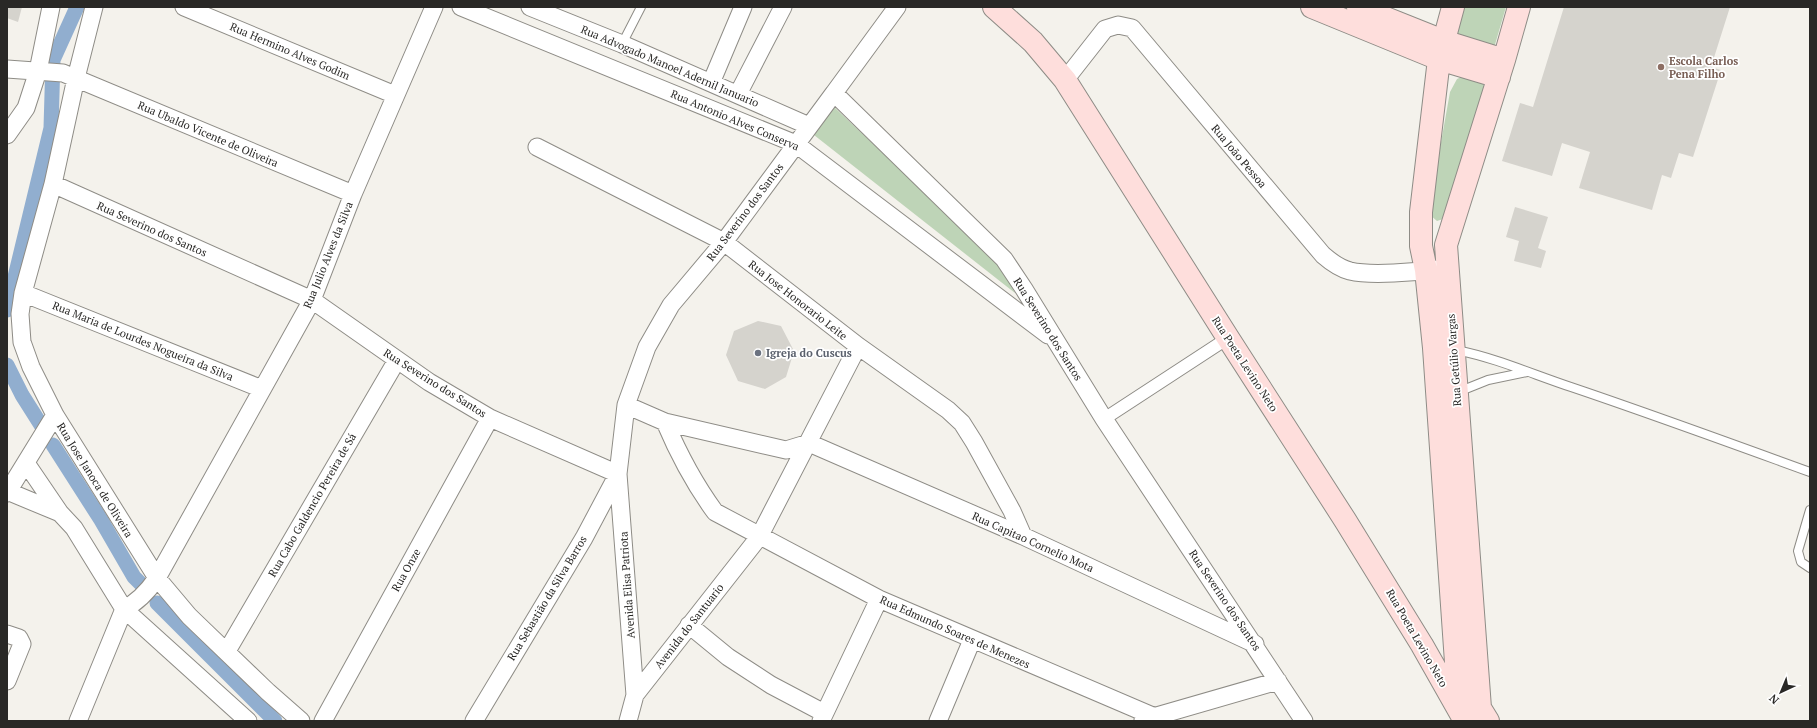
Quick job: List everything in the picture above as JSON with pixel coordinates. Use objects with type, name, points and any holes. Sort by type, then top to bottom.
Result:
[{"type":"main road","points":[[1358,7],[1441,50]]},
{"type":"main road","name":"Rua Getúlio Vargas","points":[[1436,269],[1421,246],[1421,212],[1441,50],[1453,7]]},
{"type":"main road","name":"Rua Getúlio Vargas","points":[[1462,716],[1446,394],[1436,269],[1446,245],[1519,7]]},
{"type":"main road","points":[[1319,8],[1501,69]]},
{"type":"main road","name":"Rua Poeta Levino Neto","points":[[1002,11],[1033,42],[1065,80],[1228,338],[1346,520],[1422,645],[1462,716]]},
{"type":"main road","name":"Rua Getúlio Vargas","points":[[1446,394],[1462,459],[1480,708],[1488,721]]},
{"type":"street","points":[[7,135],[26,108],[41,72],[51,7]]},
{"type":"street","name":"Rua Jose Janoca de Oliveira","points":[[94,7],[70,76],[53,184],[23,293],[20,314],[22,342],[52,421],[154,582],[227,650],[268,692],[301,721]]},
{"type":"street","name":"Rua Hermino Alves Godim","points":[[184,7],[395,95]]},
{"type":"street","name":"Rua Julio Alves da Silva","points":[[129,607],[154,582],[312,300],[353,194],[434,7]]},
{"type":"street","name":"Rua Antonio Alves Conserva","points":[[461,7],[796,144],[1056,341]]},
{"type":"street","name":"Rua Advogado Manoel Adernil Januario","points":[[530,7],[622,44],[809,126]]},
{"type":"street","points":[[711,83],[743,7]]},
{"type":"street","points":[[738,94],[783,7]]},
{"type":"street","points":[[834,93],[896,7]]},
{"type":"street","name":"Rua João Pessoa","points":[[1065,80],[1105,29],[1118,25],[1132,28],[1323,256],[1335,265],[1362,273],[1436,269]]},
{"type":"street","name":"Rua Ubaldo Vicente de Oliveira","points":[[7,69],[70,76],[353,194]]},
{"type":"street","name":"Rua Severino dos Santos","points":[[53,184],[312,300],[429,382],[490,418],[618,474],[626,405],[647,347],[667,310],[724,242],[834,93],[1004,259],[1104,419],[1255,644],[1304,721]]},
{"type":"street","name":"Rua Jose Honorario Leite","points":[[537,147],[724,242],[858,346],[948,410],[962,423],[1012,511],[1023,536]]},
{"type":"street","name":"Rua Maria de Lourdes Nogueira da Silva","points":[[23,293],[262,389]]},
{"type":"street","points":[[1104,419],[1228,338]]},
{"type":"street","name":"Avenida do Santuario","points":[[628,721],[635,695],[759,537],[858,346]]},
{"type":"street","name":"Rua Cabo Galdencio Pereira de Sá","points":[[227,650],[397,360]]},
{"type":"street","points":[[626,405],[665,422],[786,450],[809,443]]},
{"type":"street","name":"Rua Onze","points":[[322,721],[490,418]]},
{"type":"street","points":[[52,421],[7,492],[60,513]]},
{"type":"street","name":"Rua Edmundo Soares de Menezes","points":[[665,422],[678,452],[697,488],[715,512],[759,537],[879,599],[1151,720]]},
{"type":"street","name":"Rua Capitao Cornelio Mota","points":[[809,443],[1023,536],[1255,644]]},
{"type":"street","points":[[29,459],[60,513],[74,528],[129,607],[248,721]]},
{"type":"street","name":"Avenida Elisa Patriota","points":[[618,474],[635,695]]},
{"type":"street","name":"Rua Sebastião da Silva Barros","points":[[474,721],[584,538],[618,474]]},
{"type":"street","points":[[689,625],[728,657],[822,717],[879,599]]},
{"type":"street","points":[[78,721],[129,607]]},
{"type":"street","points":[[7,634],[19,638],[22,642],[7,681]]},
{"type":"street","points":[[938,721],[972,640]]},
{"type":"street","points":[[1151,720],[1278,681]]},
{"type":"lane","points":[[622,44],[641,7]]},
{"type":"lane","points":[[1443,349],[1482,355],[1810,472]]},
{"type":"lane","points":[[1446,394],[1488,380],[1528,372]]},
{"type":"lane","points":[[1810,510],[1798,551],[1801,562],[1806,567],[1810,568]]},
{"type":"green space","points":[[1458,7],[1506,7],[1494,48],[1450,33]]},
{"type":"green space","points":[[1468,74],[1480,79],[1486,89],[1446,218],[1437,221],[1429,214],[1430,204],[1450,92],[1457,79]]},
{"type":"green space","points":[[833,106],[1000,264],[1015,293],[814,135]]},
{"type":"building","points":[[7,7],[22,7],[18,22],[7,18]]},
{"type":"building","points":[[1564,7],[1730,7],[1711,67],[1721,70],[1693,157],[1679,153],[1671,178],[1662,175],[1652,210],[1579,188],[1590,152],[1562,143],[1552,176],[1502,161],[1520,103],[1533,107]]},
{"type":"building","points":[[1515,207],[1548,217],[1538,248],[1546,251],[1541,268],[1514,261],[1519,241],[1506,237]]},
{"type":"building","points":[[758,321],[781,326],[794,351],[786,377],[765,389],[738,381],[726,355],[734,331]]},
{"type":"waterway","points":[[7,310],[51,128],[53,60],[77,7]]},
{"type":"waterway","points":[[7,365],[22,395],[41,425]]},
{"type":"waterway","points":[[53,445],[101,520],[134,577],[143,586]]},
{"type":"waterway","points":[[157,603],[275,721]]},
{"type":"place","name":"Escola Carlos Pena Filho","points":[[1661,67]]},
{"type":"place","name":"Igreja do Cuscus","points":[[758,353]]}]
